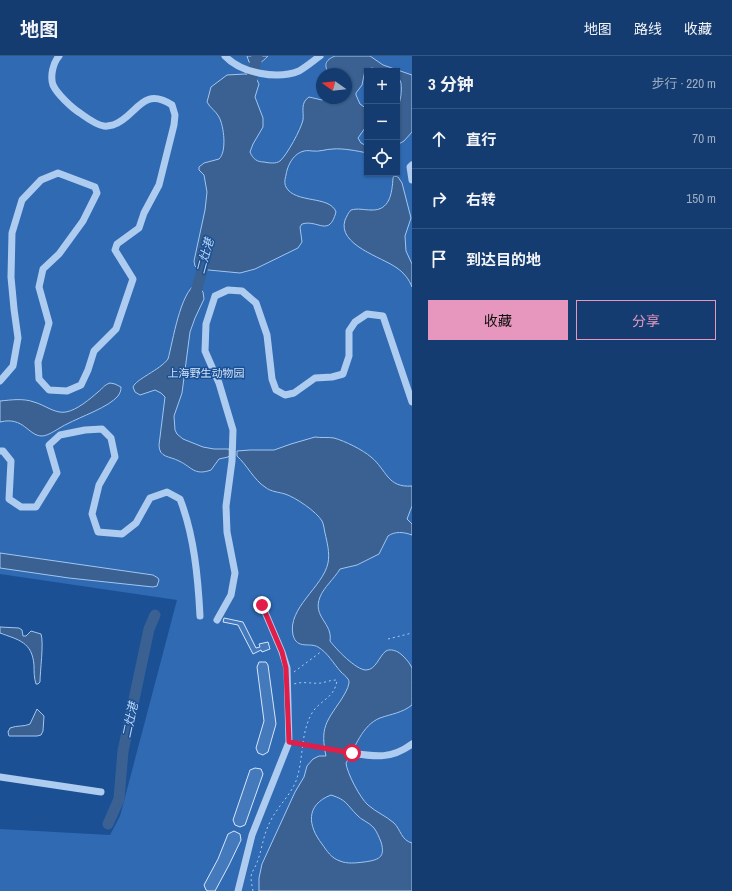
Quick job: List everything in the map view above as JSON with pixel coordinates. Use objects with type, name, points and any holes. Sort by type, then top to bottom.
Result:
[{"type":"street","points":[[0,381],[13,366],[18,338],[11,277],[12,233],[22,200],[41,180],[58,173],[95,187],[97,193],[83,221],[59,254],[43,269],[39,287],[49,323],[38,362],[39,379],[49,390],[67,391],[81,385],[88,370],[94,350],[116,329],[133,279],[115,250],[117,244],[139,228],[144,213],[159,185],[174,125],[175,115],[172,105],[165,100],[156,98],[140,104],[119,123],[105,127],[95,123],[77,111],[57,92],[51,78],[59,56]]},
{"type":"street","points":[[225,56],[236,65],[263,75],[275,76],[299,71],[320,56]]},
{"type":"street","points":[[412,165],[410,167],[412,180]]},
{"type":"street","points":[[217,620],[232,594],[235,573],[227,532],[226,506],[232,461],[233,430],[219,383],[205,351],[206,324],[215,296],[228,290],[242,291],[256,303],[268,335],[272,379],[276,390],[285,395],[294,393],[315,378],[332,377],[343,374],[350,356],[349,331],[355,322],[367,314],[383,316],[412,402]]},
{"type":"street","points":[[0,451],[4,451],[10,461],[9,499],[21,507],[36,507],[57,473],[49,445],[60,435],[85,430],[102,429],[111,438],[115,457],[99,485],[92,514],[98,532],[122,534],[136,523],[150,498],[166,492],[180,499],[187,517],[198,583],[200,616]]},
{"type":"street","points":[[238,891],[252,835],[289,742],[287,724],[287,677],[282,652],[262,605]]},
{"type":"street","points":[[352,753],[372,757],[394,755],[411,745]]},
{"type":"street","points":[[0,777],[101,792]]},
{"type":"path","points":[[388,638],[412,634]]},
{"type":"path","points":[[287,677],[322,651]]},
{"type":"path","points":[[253,891],[251,874],[256,866],[270,821],[282,805],[296,779],[304,733],[313,712],[333,692],[337,680],[331,680],[323,683],[298,683],[288,687]]},
{"type":"path","points":[[289,742],[303,743],[352,753]]},
{"type":"green space","name":"上海野生动物园","points":[[0,56],[412,56],[412,891],[0,891],[0,829],[110,835],[120,816],[177,600],[0,574]]},
{"type":"water","points":[[247,56],[268,56],[261,62],[254,64],[249,62]]},
{"type":"water","points":[[335,56],[370,56],[383,65],[392,68],[364,68],[362,85],[356,95],[360,104],[364,107],[364,129],[358,138],[364,144],[364,152],[337,149],[302,152],[294,157],[287,170],[285,184],[290,192],[297,196],[327,203],[336,212],[333,220],[326,226],[308,223],[302,224],[300,227],[302,242],[298,248],[255,269],[240,273],[198,269],[195,266],[194,261],[205,210],[207,192],[204,175],[199,170],[199,167],[204,163],[219,159],[222,156],[224,145],[221,121],[207,102],[211,87],[227,75],[245,74],[252,75],[256,78],[259,84],[255,97],[263,118],[263,127],[250,152],[252,157],[257,161],[277,163],[286,153],[300,129],[303,120],[303,105],[306,99],[309,97],[316,99],[316,104],[352,104],[352,68],[326,68],[327,61]]},
{"type":"water","points":[[400,71],[412,75],[412,132],[400,143],[400,99]]},
{"type":"water","points":[[394,176],[398,177],[402,183],[411,218],[405,236],[406,251],[412,264],[412,287],[408,279],[400,270],[362,249],[354,243],[344,229],[345,220],[351,210],[377,210],[386,204],[391,195]]},
{"type":"water","points":[[196,284],[203,292],[204,299],[190,332],[182,393],[174,416],[175,430],[183,439],[203,447],[229,449],[230,455],[228,457],[219,459],[211,470],[205,472],[194,470],[161,452],[159,445],[165,397],[155,390],[140,395],[135,392],[133,387],[139,381],[160,367],[168,359],[181,307],[190,289]]},
{"type":"water","points":[[110,383],[121,387],[121,391],[114,400],[101,408],[64,425],[48,435],[37,435],[15,422],[0,422],[0,401],[26,400],[38,403],[58,412],[66,412],[83,404]]},
{"type":"water","points":[[315,437],[338,439],[368,454],[392,481],[404,486],[412,486],[412,506],[407,519],[412,524],[412,535],[400,532],[391,534],[388,536],[379,554],[357,565],[340,569],[322,593],[318,604],[320,615],[329,629],[330,641],[341,654],[357,667],[366,670],[372,668],[386,651],[390,650],[400,653],[412,668],[412,705],[400,712],[380,718],[368,726],[346,763],[351,779],[365,802],[394,823],[403,837],[408,842],[412,843],[412,891],[259,891],[259,878],[262,864],[295,792],[304,777],[307,766],[313,759],[319,756],[326,756],[324,732],[331,714],[345,694],[349,683],[348,679],[322,649],[315,646],[301,644],[295,640],[293,635],[295,616],[320,581],[328,563],[328,548],[322,521],[316,513],[300,501],[285,494],[267,489],[237,456],[237,451],[274,450]],"holes":[[[331,795],[346,803],[359,817],[374,828],[381,842],[382,855],[380,857],[364,862],[346,863],[334,858],[317,837],[312,823],[313,810],[323,799]]]},
{"type":"water","points":[[0,553],[153,575],[159,580],[157,586],[153,587],[69,578],[0,568]]},
{"type":"water","points":[[0,627],[19,628],[22,630],[23,636],[26,636],[31,631],[41,634],[42,657],[40,682],[38,684],[35,682],[33,657],[31,651],[19,640],[0,633]]},
{"type":"water","points":[[37,709],[44,716],[43,731],[41,735],[9,736],[8,732],[10,728],[30,724]]},
{"type":"building","points":[[224,618],[243,622],[256,648],[260,647],[259,644],[268,642],[270,649],[262,652],[261,650],[253,654],[238,625],[223,622]]},
{"type":"building","points":[[259,662],[266,662],[268,665],[276,724],[268,752],[263,755],[258,753],[256,748],[264,721],[257,667]]},
{"type":"building","points":[[255,768],[261,769],[263,774],[245,825],[240,827],[235,825],[233,820],[250,770]]},
{"type":"building","points":[[234,831],[240,834],[241,840],[215,891],[208,891],[204,885],[218,859],[228,834]]},
{"type":"waterway","name":"二灶港","points":[[251,82],[257,56]]},
{"type":"waterway","name":"二灶港","points":[[194,299],[206,256]]},
{"type":"waterway","name":"二灶港","points":[[108,824],[119,799],[123,751],[149,629],[155,615]]},
{"type":"route","points":[[262,605],[282,652],[286,668],[288,687],[287,724],[289,742],[303,743],[352,753]]}]
